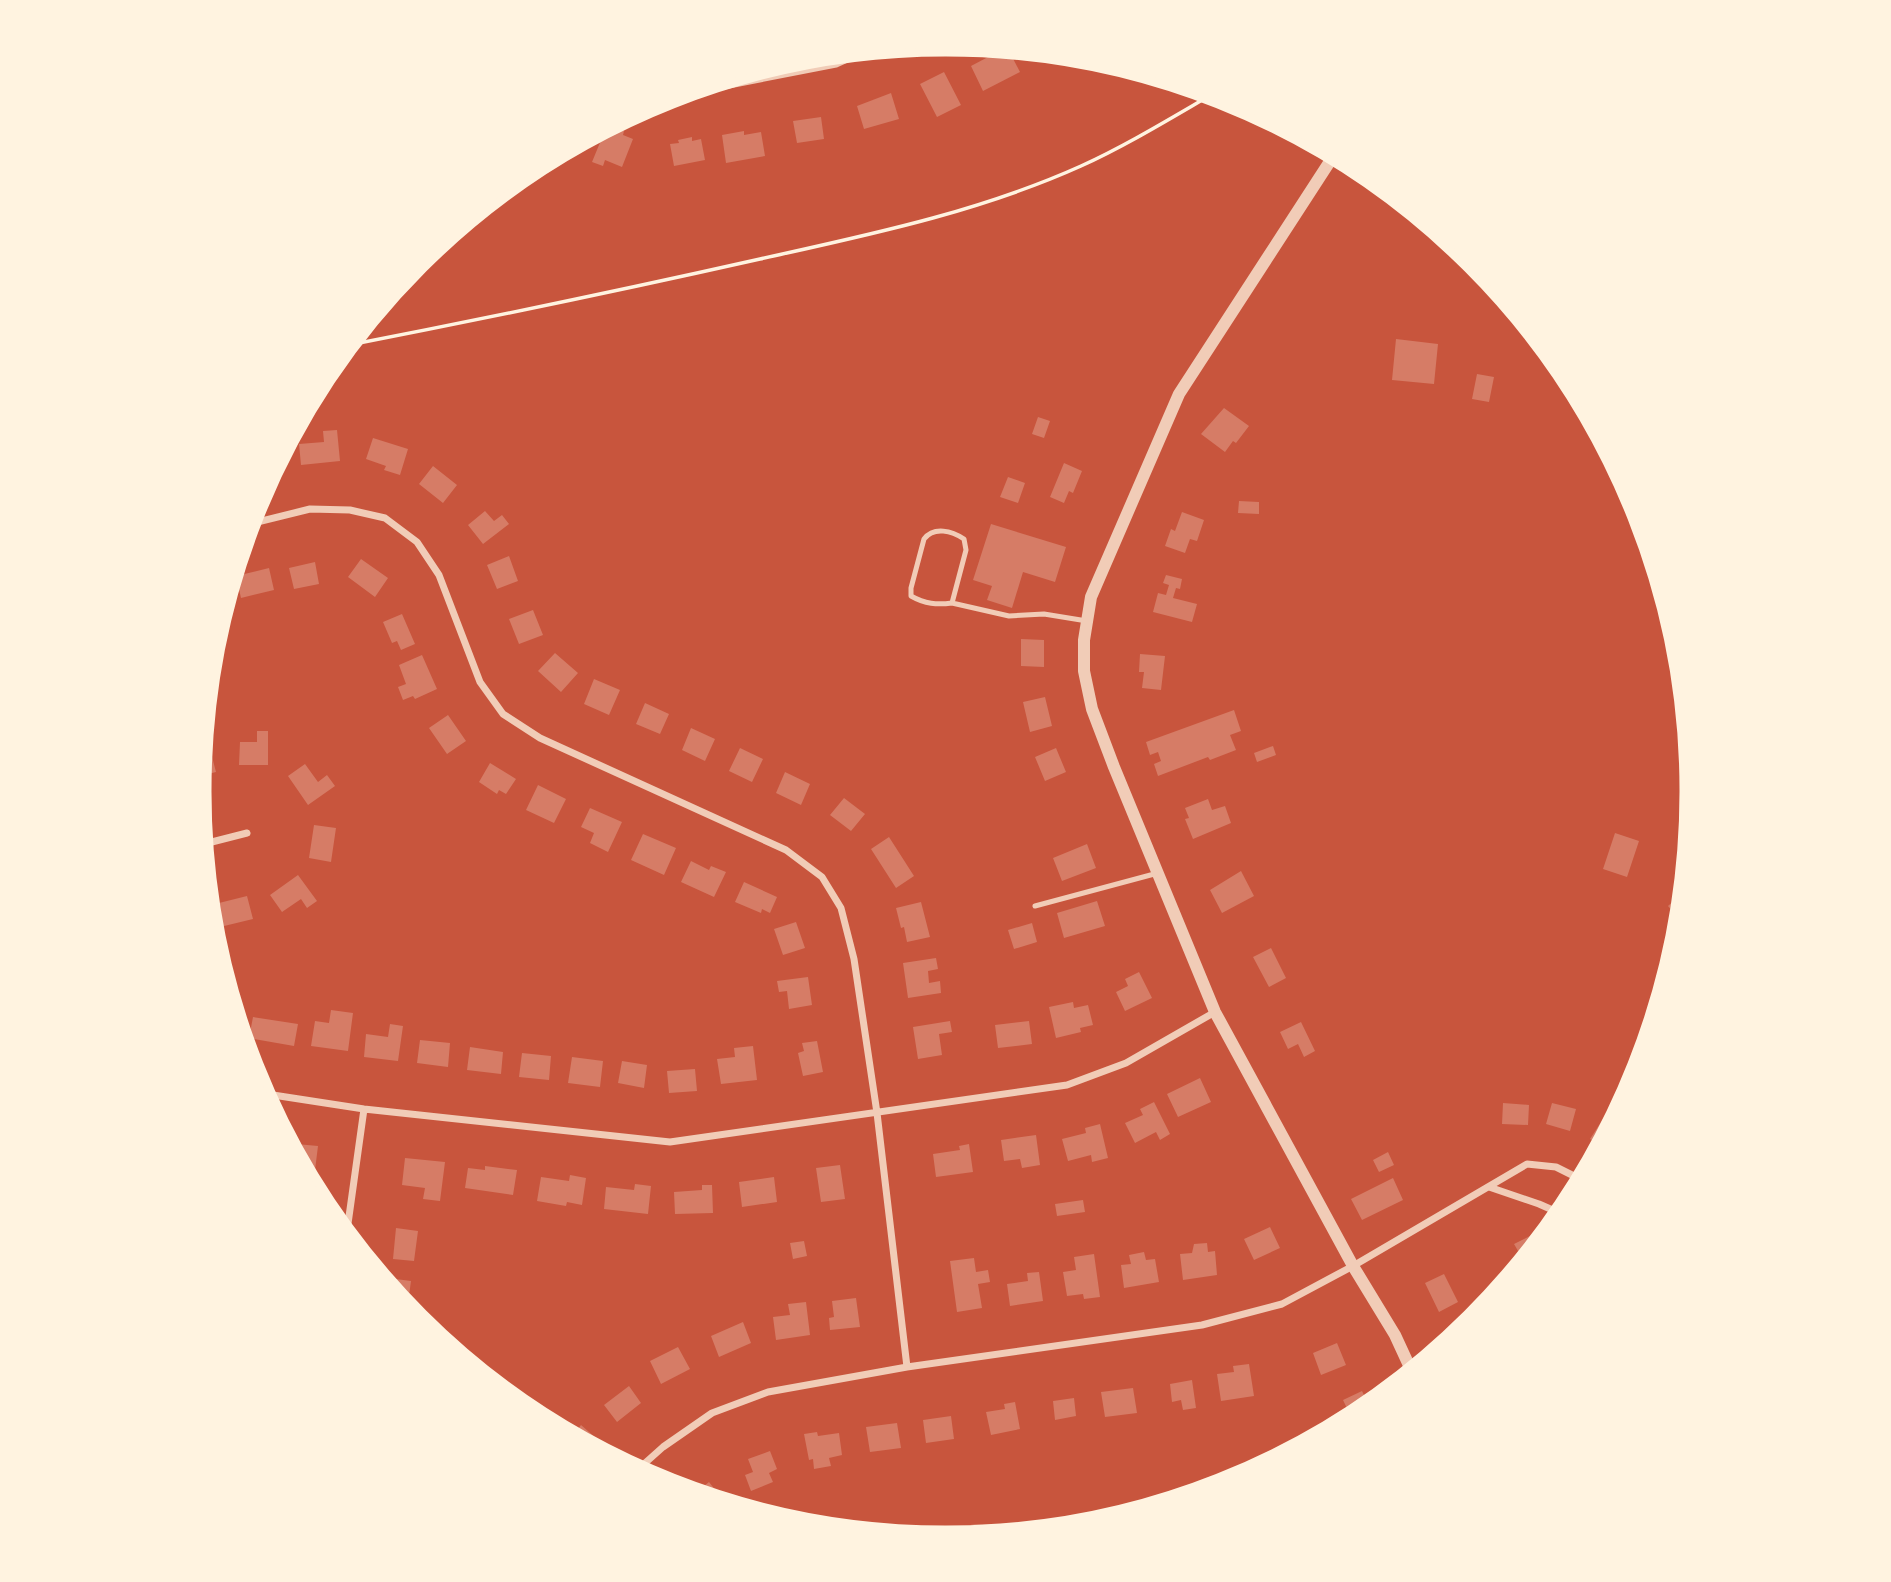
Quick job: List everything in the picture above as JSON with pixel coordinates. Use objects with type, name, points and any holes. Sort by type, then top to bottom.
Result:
[{"type":"street","points":[[735,84],[836,64],[846,60]]},
{"type":"street","points":[[1330,161],[1179,394],[1091,597],[1084,640],[1084,671],[1092,709],[1215,1012],[1353,1266],[1395,1335],[1409,1365]]},
{"type":"street","points":[[258,522],[310,509],[350,510],[385,518],[417,542],[439,575],[480,682],[503,714],[540,738],[786,850],[822,877],[841,908],[854,959],[877,1113],[907,1367]]},
{"type":"street","points":[[209,842],[247,832]]},
{"type":"street","points":[[273,1095],[365,1110],[670,1142],[1067,1085],[1126,1063],[1215,1012]]},
{"type":"street","points":[[348,1224],[365,1110]]},
{"type":"street","points":[[644,1464],[663,1447],[712,1413],[768,1392],[907,1367],[1202,1325],[1282,1304],[1353,1266],[1527,1164],[1556,1167],[1575,1176]]},
{"type":"street","points":[[1489,1187],[1553,1210]]},
{"type":"lane","points":[[952,603],[966,550],[964,540],[957,535],[937,530],[928,533],[924,539],[911,596],[939,605],[952,603],[1009,616],[1044,614],[1087,621]]},
{"type":"lane","points":[[1035,906],[1158,873]]},
{"type":"path","points":[[358,343],[550,306],[876,233],[956,211],[1081,166],[1203,99]]},
{"type":"building","points":[[994,54],[1012,56],[1020,72],[983,91],[971,66]]},
{"type":"building","points":[[944,72],[961,105],[937,117],[920,84]]},
{"type":"building","points":[[891,93],[899,119],[864,129],[857,106]]},
{"type":"building","points":[[821,117],[824,139],[797,143],[793,121]]},
{"type":"building","points":[[620,129],[624,131],[623,135],[633,139],[622,167],[605,160],[603,166],[592,162],[602,138]]},
{"type":"building","points":[[744,131],[744,135],[761,132],[765,156],[726,163],[722,135]]},
{"type":"building","points":[[692,137],[692,141],[701,139],[705,160],[674,166],[670,144]]},
{"type":"building","points":[[1396,339],[1438,344],[1434,384],[1392,380]]},
{"type":"building","points":[[1477,374],[1494,377],[1489,402],[1472,399]]},
{"type":"building","points":[[1224,408],[1249,426],[1225,452],[1201,434]]},
{"type":"building","points":[[1038,417],[1050,421],[1044,438],[1032,434]]},
{"type":"building","points":[[337,430],[340,461],[301,465],[299,444],[324,442],[323,431]]},
{"type":"building","points":[[373,438],[408,449],[400,475],[384,470],[386,466],[366,459]]},
{"type":"building","points":[[1064,463],[1082,471],[1073,493],[1069,491],[1064,503],[1050,497]]},
{"type":"building","points":[[433,466],[457,485],[443,503],[419,484]]},
{"type":"building","points":[[1008,477],[1025,483],[1018,503],[1000,497]]},
{"type":"building","points":[[1239,501],[1259,502],[1259,514],[1238,513]]},
{"type":"building","points":[[485,511],[494,521],[502,515],[509,524],[483,544],[468,525]]},
{"type":"building","points":[[1182,512],[1204,520],[1197,541],[1190,539],[1185,553],[1165,546],[1171,529],[1175,531]]},
{"type":"building","points":[[991,524],[1066,547],[1055,582],[1023,572],[1012,608],[987,600],[992,586],[973,580]]},
{"type":"building","points":[[509,556],[518,581],[497,589],[487,565]]},
{"type":"building","points":[[361,559],[388,578],[375,597],[348,577]]},
{"type":"building","points":[[315,562],[319,584],[294,589],[289,568]]},
{"type":"building","points":[[269,568],[274,590],[241,598],[237,582],[240,575]]},
{"type":"building","points":[[1166,575],[1182,579],[1180,589],[1176,588],[1173,598],[1197,604],[1192,622],[1153,612],[1158,593],[1166,595],[1169,585],[1163,583]]},
{"type":"building","points":[[533,610],[543,635],[519,644],[509,619]]},
{"type":"building","points":[[402,614],[415,644],[401,650],[397,641],[392,643],[383,622]]},
{"type":"building","points":[[1021,639],[1044,640],[1044,667],[1021,666]]},
{"type":"building","points":[[555,653],[578,673],[561,692],[538,671]]},
{"type":"building","points":[[1140,654],[1165,656],[1161,690],[1142,688],[1144,672],[1139,672]]},
{"type":"building","points":[[422,655],[437,689],[415,699],[413,696],[403,700],[398,687],[406,684],[399,665]]},
{"type":"building","points":[[594,679],[620,690],[609,715],[584,704]]},
{"type":"building","points":[[1045,697],[1052,726],[1030,732],[1023,702]]},
{"type":"building","points":[[645,703],[669,714],[660,734],[636,724]]},
{"type":"building","points":[[1234,710],[1241,731],[1230,735],[1236,750],[1210,760],[1208,757],[1158,776],[1154,764],[1161,761],[1158,752],[1150,755],[1146,742]]},
{"type":"building","points":[[448,715],[466,741],[447,754],[429,728]]},
{"type":"building","points":[[691,728],[715,739],[705,761],[682,750]]},
{"type":"building","points":[[257,731],[268,731],[268,765],[239,765],[240,742],[257,742]]},
{"type":"building","points":[[1273,746],[1276,755],[1257,762],[1254,753]]},
{"type":"building","points":[[740,748],[763,759],[752,782],[729,771]]},
{"type":"building","points":[[1056,748],[1066,772],[1045,781],[1035,757]]},
{"type":"building","points":[[209,749],[216,772],[208,774]]},
{"type":"building","points":[[490,763],[516,779],[506,794],[499,790],[497,794],[479,782]]},
{"type":"building","points":[[305,764],[318,782],[327,775],[335,786],[308,805],[288,776]]},
{"type":"building","points":[[785,772],[810,784],[801,805],[776,793]]},
{"type":"building","points":[[538,785],[566,799],[554,823],[526,810]]},
{"type":"building","points":[[844,798],[865,814],[851,831],[830,815]]},
{"type":"building","points":[[1208,799],[1212,810],[1225,806],[1231,823],[1193,839],[1185,819],[1189,818],[1185,808]]},
{"type":"building","points":[[590,808],[622,822],[608,852],[590,843],[594,833],[581,827]]},
{"type":"building","points":[[314,825],[336,828],[331,862],[309,858]]},
{"type":"building","points":[[1615,833],[1639,841],[1627,877],[1603,869]]},
{"type":"building","points":[[643,834],[676,848],[664,875],[631,860]]},
{"type":"building","points":[[889,837],[914,876],[896,888],[871,849]]},
{"type":"building","points":[[1087,844],[1096,868],[1062,881],[1053,858]]},
{"type":"building","points":[[691,861],[709,870],[711,866],[726,872],[714,897],[681,882]]},
{"type":"building","points":[[1241,871],[1254,896],[1222,913],[1210,890]]},
{"type":"building","points":[[298,875],[317,901],[307,908],[301,899],[282,912],[270,895]]},
{"type":"building","points":[[744,882],[777,897],[770,913],[762,909],[761,913],[735,902]]},
{"type":"building","points":[[247,896],[253,919],[220,927],[216,904]]},
{"type":"building","points":[[1676,899],[1674,913],[1668,906]]},
{"type":"building","points":[[1097,901],[1105,926],[1064,938],[1057,913]]},
{"type":"building","points":[[921,902],[930,937],[907,942],[896,908]]},
{"type":"building","points":[[796,922],[805,948],[783,955],[774,929]]},
{"type":"building","points":[[1032,923],[1037,942],[1014,949],[1008,930]]},
{"type":"building","points":[[1271,948],[1286,978],[1269,987],[1253,957]]},
{"type":"building","points":[[936,958],[938,969],[928,971],[929,983],[940,981],[941,993],[908,998],[903,963]]},
{"type":"building","points":[[1139,972],[1152,998],[1125,1011],[1116,992],[1128,986],[1125,979]]},
{"type":"building","points":[[808,977],[812,1005],[789,1009],[787,991],[779,992],[777,981]]},
{"type":"building","points":[[1073,1002],[1074,1008],[1088,1005],[1093,1025],[1080,1028],[1081,1032],[1056,1038],[1049,1007]]},
{"type":"building","points":[[331,1010],[353,1013],[348,1051],[311,1046],[315,1021],[329,1023]]},
{"type":"building","points":[[253,1017],[298,1024],[294,1046],[249,1037]]},
{"type":"building","points":[[950,1021],[952,1032],[939,1034],[942,1055],[918,1059],[913,1027]]},
{"type":"building","points":[[1029,1021],[1032,1044],[998,1048],[995,1025]]},
{"type":"building","points":[[1301,1022],[1315,1051],[1304,1057],[1298,1044],[1288,1049],[1280,1032]]},
{"type":"building","points":[[390,1024],[403,1026],[398,1061],[364,1057],[366,1034],[388,1037]]},
{"type":"building","points":[[420,1040],[450,1043],[448,1067],[417,1063]]},
{"type":"building","points":[[817,1041],[823,1072],[803,1076],[798,1053],[804,1051],[802,1043]]},
{"type":"building","points":[[753,1046],[757,1080],[721,1084],[717,1059],[735,1057],[734,1048]]},
{"type":"building","points":[[470,1047],[503,1052],[501,1074],[467,1070]]},
{"type":"building","points":[[522,1053],[551,1056],[549,1080],[519,1077]]},
{"type":"building","points":[[572,1057],[603,1061],[600,1087],[568,1083]]},
{"type":"building","points":[[622,1061],[647,1065],[644,1088],[618,1083]]},
{"type":"building","points":[[695,1069],[697,1091],[669,1093],[667,1071]]},
{"type":"building","points":[[1200,1078],[1211,1102],[1178,1117],[1167,1094]]},
{"type":"building","points":[[1154,1102],[1170,1134],[1160,1140],[1156,1132],[1135,1143],[1125,1123],[1143,1115],[1140,1109]]},
{"type":"building","points":[[1503,1103],[1529,1105],[1528,1125],[1502,1124]]},
{"type":"building","points":[[1552,1103],[1576,1109],[1570,1131],[1546,1124]]},
{"type":"building","points":[[1603,1119],[1606,1121],[1595,1142],[1590,1139]]},
{"type":"building","points":[[1100,1124],[1108,1158],[1092,1162],[1091,1155],[1068,1161],[1062,1139],[1086,1133],[1085,1128]]},
{"type":"building","points":[[1036,1135],[1040,1165],[1022,1168],[1020,1159],[1004,1161],[1001,1140]]},
{"type":"building","points":[[297,1144],[318,1146],[315,1170],[312,1170]]},
{"type":"building","points":[[969,1144],[973,1172],[936,1177],[933,1154],[960,1150],[959,1146]]},
{"type":"building","points":[[1388,1152],[1394,1165],[1379,1172],[1373,1160]]},
{"type":"building","points":[[405,1158],[445,1162],[440,1201],[423,1199],[425,1188],[402,1185]]},
{"type":"building","points":[[840,1165],[845,1199],[821,1202],[816,1168]]},
{"type":"building","points":[[485,1166],[517,1170],[513,1195],[465,1188],[468,1168],[485,1170]]},
{"type":"building","points":[[570,1175],[586,1178],[582,1205],[567,1202],[566,1206],[537,1201],[541,1177],[569,1181]]},
{"type":"building","points":[[774,1177],[777,1202],[742,1207],[739,1182]]},
{"type":"building","points":[[1393,1178],[1403,1200],[1362,1220],[1351,1199]]},
{"type":"building","points":[[635,1184],[651,1186],[648,1214],[604,1209],[606,1187],[634,1190]]},
{"type":"building","points":[[702,1185],[712,1185],[713,1213],[675,1214],[674,1192],[702,1190]]},
{"type":"building","points":[[1083,1200],[1085,1212],[1057,1216],[1055,1204]]},
{"type":"building","points":[[1270,1227],[1280,1248],[1254,1260],[1244,1239]]},
{"type":"building","points":[[396,1228],[418,1231],[414,1261],[393,1259]]},
{"type":"building","points":[[1532,1235],[1533,1238],[1520,1254],[1514,1244]]},
{"type":"building","points":[[804,1241],[807,1256],[793,1259],[790,1243]]},
{"type":"building","points":[[1207,1243],[1208,1252],[1215,1251],[1217,1275],[1183,1280],[1180,1254],[1192,1253],[1194,1244]]},
{"type":"building","points":[[1144,1252],[1146,1260],[1155,1259],[1159,1282],[1124,1288],[1121,1265],[1131,1264],[1129,1255]]},
{"type":"building","points":[[1094,1254],[1100,1297],[1084,1299],[1083,1294],[1067,1296],[1063,1272],[1076,1270],[1074,1257]]},
{"type":"building","points":[[974,1258],[976,1272],[988,1270],[990,1282],[978,1284],[982,1308],[957,1312],[950,1261]]},
{"type":"building","points":[[1039,1272],[1043,1301],[1010,1306],[1007,1284],[1028,1281],[1027,1273]]},
{"type":"building","points":[[1444,1274],[1458,1302],[1439,1312],[1425,1283]]},
{"type":"building","points":[[390,1278],[411,1281],[409,1298]]},
{"type":"building","points":[[856,1298],[860,1327],[830,1330],[829,1318],[834,1317],[832,1301]]},
{"type":"building","points":[[806,1302],[810,1335],[776,1340],[773,1317],[790,1315],[788,1304]]},
{"type":"building","points":[[743,1322],[751,1343],[719,1357],[711,1336]]},
{"type":"building","points":[[1337,1343],[1346,1365],[1321,1375],[1313,1353]]},
{"type":"building","points":[[678,1347],[690,1369],[661,1384],[650,1361]]},
{"type":"building","points":[[1249,1364],[1254,1396],[1221,1401],[1217,1374],[1234,1372],[1233,1366]]},
{"type":"building","points":[[1192,1380],[1196,1408],[1183,1410],[1181,1400],[1172,1402],[1170,1384]]},
{"type":"building","points":[[629,1386],[641,1403],[617,1422],[604,1405]]},
{"type":"building","points":[[1133,1388],[1137,1413],[1105,1417],[1101,1392]]},
{"type":"building","points":[[1362,1391],[1366,1398],[1348,1410],[1343,1400]]},
{"type":"building","points":[[1074,1398],[1076,1416],[1055,1420],[1053,1401]]},
{"type":"building","points":[[1015,1402],[1020,1429],[991,1435],[986,1412],[1005,1409],[1004,1404]]},
{"type":"building","points":[[951,1416],[954,1439],[926,1443],[923,1420]]},
{"type":"building","points":[[897,1423],[901,1448],[870,1452],[866,1427]]},
{"type":"building","points":[[581,1425],[597,1439],[595,1441],[576,1431]]},
{"type":"building","points":[[817,1432],[818,1436],[839,1433],[842,1455],[829,1458],[831,1466],[814,1469],[813,1459],[809,1460],[804,1434]]},
{"type":"building","points":[[770,1451],[777,1469],[769,1473],[773,1482],[751,1491],[745,1475],[753,1472],[748,1459]]},
{"type":"building","points":[[709,1482],[717,1493],[708,1490],[702,1488]]}]
